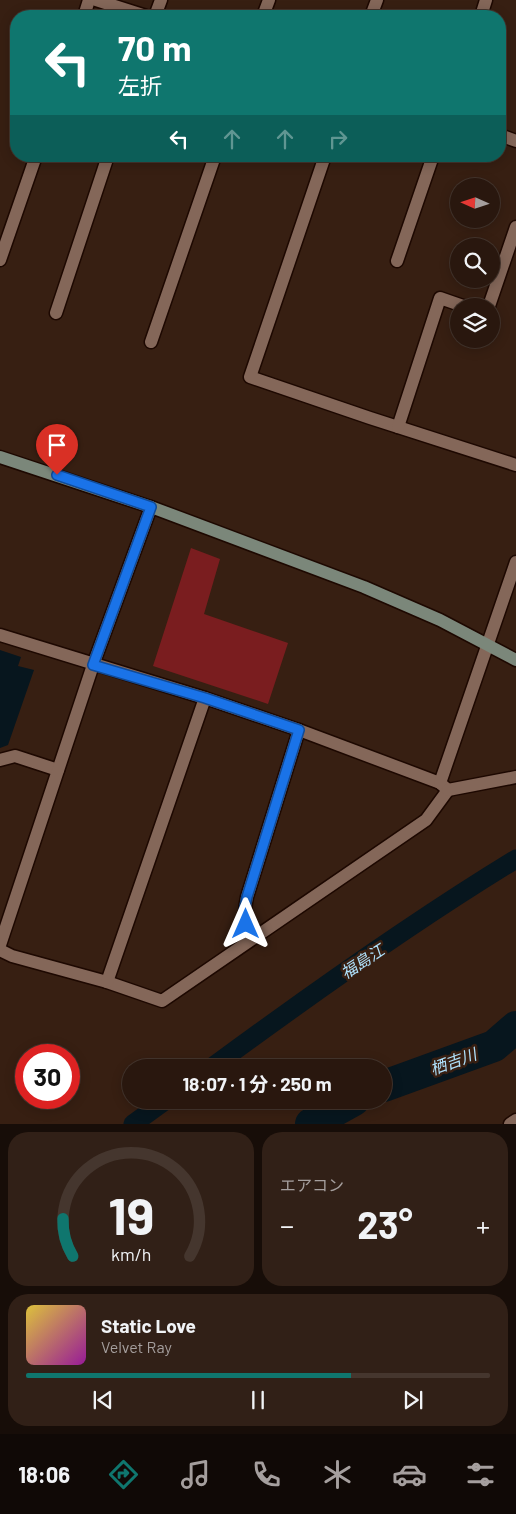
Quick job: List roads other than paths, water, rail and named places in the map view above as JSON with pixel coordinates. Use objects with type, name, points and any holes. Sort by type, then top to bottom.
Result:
[{"type":"street","points":[[96,0],[127,10]]},
{"type":"street","points":[[0,260],[34,162]]},
{"type":"street","points":[[56,313],[106,162]]},
{"type":"street","points":[[151,342],[213,162]]},
{"type":"street","points":[[322,162],[250,377],[516,465]]},
{"type":"street","points":[[397,261],[431,162]]},
{"type":"street","points":[[492,298],[516,227]]},
{"type":"street","points":[[398,427],[440,298],[450,301]]},
{"type":"street","points":[[0,456],[151,507],[364,587],[440,620],[516,660]]},
{"type":"street","points":[[0,945],[93,665],[151,507]]},
{"type":"street","points":[[0,950],[12,956],[107,982],[162,1001],[426,820],[444,786],[516,562]]},
{"type":"street","points":[[0,635],[205,698],[299,730],[444,786],[516,777]]},
{"type":"street","points":[[107,982],[205,698]]},
{"type":"street","points":[[256,937],[246,924],[244,912],[247,897],[299,730]]},
{"type":"street","points":[[0,760],[14,756],[58,770]]},
{"type":"street","points":[[510,1124],[516,1120]]},
{"type":"waterway","name":"福島江","points":[[224,1059],[361,960],[438,908],[516,859]]},
{"type":"waterway","name":"栖吉川","points":[[392,1083],[494,1046],[516,1027]]},
{"type":"waterway","name":"福島江","points":[[133,1124],[154,1109]]},
{"type":"waterway","name":"栖吉川","points":[[311,1124],[338,1109]]}]
